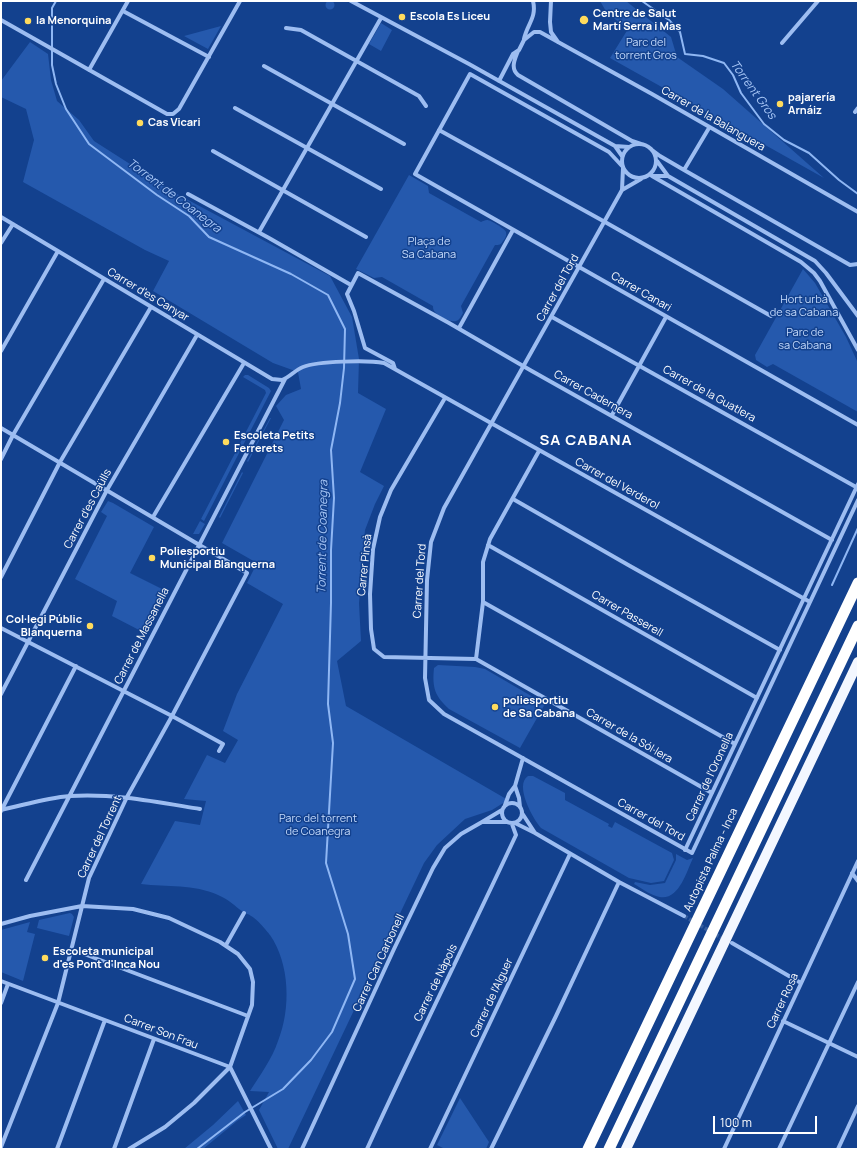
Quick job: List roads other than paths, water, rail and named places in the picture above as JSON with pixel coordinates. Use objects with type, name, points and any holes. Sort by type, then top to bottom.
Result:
[{"type":"highway","name":"Autopista Palma - Inca","points":[[588,1149],[858,583]]},
{"type":"highway","points":[[609,1149],[858,626]]},
{"type":"highway","points":[[836,671],[858,639]]},
{"type":"highway","points":[[626,1149],[858,662]]},
{"type":"street","points":[[89,70],[128,1]]},
{"type":"street","points":[[1,20],[167,114],[173,114],[179,109],[210,57],[240,1]]},
{"type":"street","points":[[351,1],[615,146],[629,147]]},
{"type":"street","points":[[533,1],[535,7],[533,18],[513,66],[518,75],[632,141],[647,146],[660,156],[850,265],[858,264]]},
{"type":"street","points":[[551,1],[551,32],[558,43]]},
{"type":"street","points":[[782,43],[818,1]]},
{"type":"street","points":[[123,10],[210,57]]},
{"type":"street","points":[[258,232],[381,18]]},
{"type":"street","points":[[286,28],[300,30],[419,96],[426,106]]},
{"type":"street","name":"Carrer de la Balanguera","points":[[524,40],[530,34],[540,32],[858,212]]},
{"type":"street","points":[[499,81],[514,54],[519,50]]},
{"type":"street","points":[[264,66],[404,144]]},
{"type":"street","points":[[642,179],[630,177],[609,152],[470,74],[439,130],[771,316]]},
{"type":"street","points":[[235,108],[381,189]]},
{"type":"street","points":[[684,170],[710,128]]},
{"type":"street","name":"Carrer Canari","points":[[439,130],[415,174],[858,425]]},
{"type":"street","points":[[622,167],[622,156],[625,151],[635,144],[641,144]]},
{"type":"street","points":[[615,146],[622,156]]},
{"type":"street","points":[[652,150],[657,161],[668,176],[819,264],[858,315]]},
{"type":"street","points":[[213,151],[366,236]]},
{"type":"street","points":[[650,176],[656,167],[657,161]]},
{"type":"street","name":"Carrer del Tord","points":[[622,167],[622,190],[444,508],[431,542],[427,580],[425,678],[429,700],[444,714],[685,850]]},
{"type":"street","points":[[622,190],[650,176],[668,176]]},
{"type":"street","points":[[650,176],[801,262],[814,273],[820,281],[858,350]]},
{"type":"street","points":[[188,194],[258,232],[351,286],[347,294],[354,311],[365,348],[393,363],[395,369]]},
{"type":"street","name":"Carrer d'es Canyar","points":[[1,217],[272,379],[279,381],[287,378]]},
{"type":"street","points":[[1,243],[12,224]]},
{"type":"street","points":[[458,328],[513,230]]},
{"type":"street","points":[[1,351],[58,251]]},
{"type":"street","name":"Carrer Cadernera","points":[[351,286],[358,273],[832,540]]},
{"type":"street","points":[[1,459],[13,435],[104,279]]},
{"type":"street","points":[[1,577],[60,462],[151,307]]},
{"type":"street","name":"Carrer de la Guatlera","points":[[552,317],[857,486]]},
{"type":"street","points":[[612,415],[666,317]]},
{"type":"street","name":"Carrer d'es Caülls","points":[[1,694],[107,490],[197,335]]},
{"type":"street","points":[[287,378],[297,370],[308,366],[333,363],[361,361],[378,362],[395,369]]},
{"type":"street","points":[[153,517],[244,363]]},
{"type":"street","name":"Carrer del Verderol","points":[[395,369],[810,602]]},
{"type":"street","name":"Carrer de Massanella","points":[[26,880],[287,378]]},
{"type":"street","name":"Carrer Pinsà","points":[[426,658],[384,657],[374,649],[370,628],[370,594],[373,549],[380,517],[391,490],[445,398]]},
{"type":"street","points":[[1,428],[199,545]]},
{"type":"street","points":[[476,659],[482,602],[483,562],[490,539],[539,451]]},
{"type":"street","name":"Carrer de l'Oronella","points":[[857,486],[685,850],[692,853],[858,500]]},
{"type":"street","points":[[513,499],[780,650]]},
{"type":"street","name":"Carrer del Torrent","points":[[1,1147],[58,1003],[89,878],[127,797],[172,716],[247,573],[199,545]]},
{"type":"street","name":"Carrer Passerell","points":[[488,546],[757,698]]},
{"type":"street","points":[[482,602],[735,744]]},
{"type":"street","points":[[1,628],[223,744],[219,751]]},
{"type":"street","name":"Carrer de la Sól·lera","points":[[426,658],[476,659],[712,793]]},
{"type":"street","points":[[1,810],[76,666]]},
{"type":"street","points":[[523,758],[515,786],[509,794],[502,810],[501,816],[506,822],[535,833],[619,882],[684,916]]},
{"type":"street","points":[[515,786],[522,813],[535,833]]},
{"type":"street","points":[[1,810],[30,802],[70,796],[127,797],[200,809]]},
{"type":"street","points":[[505,805],[513,803],[520,808]]},
{"type":"street","points":[[482,822],[502,810]]},
{"type":"street","points":[[514,824],[520,820],[522,813]]},
{"type":"street","name":"Carrer Can Carbonell","points":[[302,1149],[394,949],[433,868],[445,848],[461,834],[482,822],[506,822]]},
{"type":"street","name":"Carrer de Nàpols","points":[[367,1149],[516,834],[514,824]]},
{"type":"street","name":"Carrer de l'Alguer","points":[[430,1149],[570,854]]},
{"type":"street","name":"Carrer Rosa","points":[[724,1149],[858,861]]},
{"type":"street","points":[[858,869],[852,873],[858,881]]},
{"type":"street","points":[[491,1149],[619,882]]},
{"type":"street","points":[[1,924],[30,916],[82,906],[117,907],[149,913],[186,925],[226,945],[238,954],[250,969],[253,982],[253,995],[248,1016],[230,1067],[194,1103],[165,1127],[129,1149]]},
{"type":"street","points":[[226,945],[244,913]]},
{"type":"street","points":[[732,943],[801,983]]},
{"type":"street","points":[[71,949],[248,1016]]},
{"type":"street","name":"Carrer Son Frau","points":[[1,981],[230,1067]]},
{"type":"street","points":[[779,1149],[858,982]]},
{"type":"street","points":[[1,1003],[8,984]]},
{"type":"street","points":[[57,1149],[105,1020]]},
{"type":"street","points":[[783,1021],[858,1057]]},
{"type":"street","points":[[114,1149],[154,1039]]},
{"type":"street","points":[[230,1067],[271,1149]]},
{"type":"street","points":[[838,1149],[858,1106]]},
{"type":"waterway","name":"Torrent de Coanegra","points":[[56,1],[52,8],[52,65],[56,84],[66,109],[89,144],[157,195],[189,216],[209,237],[291,274],[328,295],[345,329],[344,368],[340,403],[331,450],[334,498],[331,550],[328,704],[333,743],[326,863],[348,934],[355,979],[332,1032],[311,1060],[283,1089],[245,1112],[197,1149]]},
{"type":"waterway","name":"Torrent Gros","points":[[642,1],[669,20],[680,32],[685,54],[703,56],[724,63],[733,75],[741,93],[764,124],[784,140],[809,153],[839,180],[858,194]]},
{"type":"waterway","points":[[832,585],[858,528]]},
{"type":"tunnel","points":[[684,916],[725,940]]},
{"type":"place","name":"Escola Es Liceu","points":[[402,17]]},
{"type":"place","name":"Centre de Salut Martí Serra i Mas","points":[[584,20]]},
{"type":"place","name":"la Menorquina","points":[[28,21]]},
{"type":"place","name":"pajarería Arnáiz","points":[[780,104]]},
{"type":"place","name":"Cas Vicari","points":[[140,123]]},
{"type":"place","name":"Escoleta Petits Ferrerets","points":[[226,442]]},
{"type":"place","name":"Poliesportiu Municipal Blanquerna","points":[[152,558]]},
{"type":"place","name":"Col·legi Públic Blanquerna","points":[[90,626]]},
{"type":"place","name":"poliesportiu de Sa Cabana","points":[[495,707]]},
{"type":"place","name":"Escoleta municipal d'es Pont d'Inca Nou","points":[[45,958]]},
{"type":"district","name":"SA CABANA","points":[[586,441]]},
{"type":"park label","name":"Parc del torrent Gros","points":[[646,49]]},
{"type":"park label","name":"Plaça de Sa Cabana","points":[[429,248]]},
{"type":"park label","name":"Hort urbà de sa Cabana","points":[[804,306]]},
{"type":"park label","name":"Parc de sa Cabana","points":[[805,339]]},
{"type":"park label","name":"Parc del torrent de Coanegra","points":[[318,825]]}]
